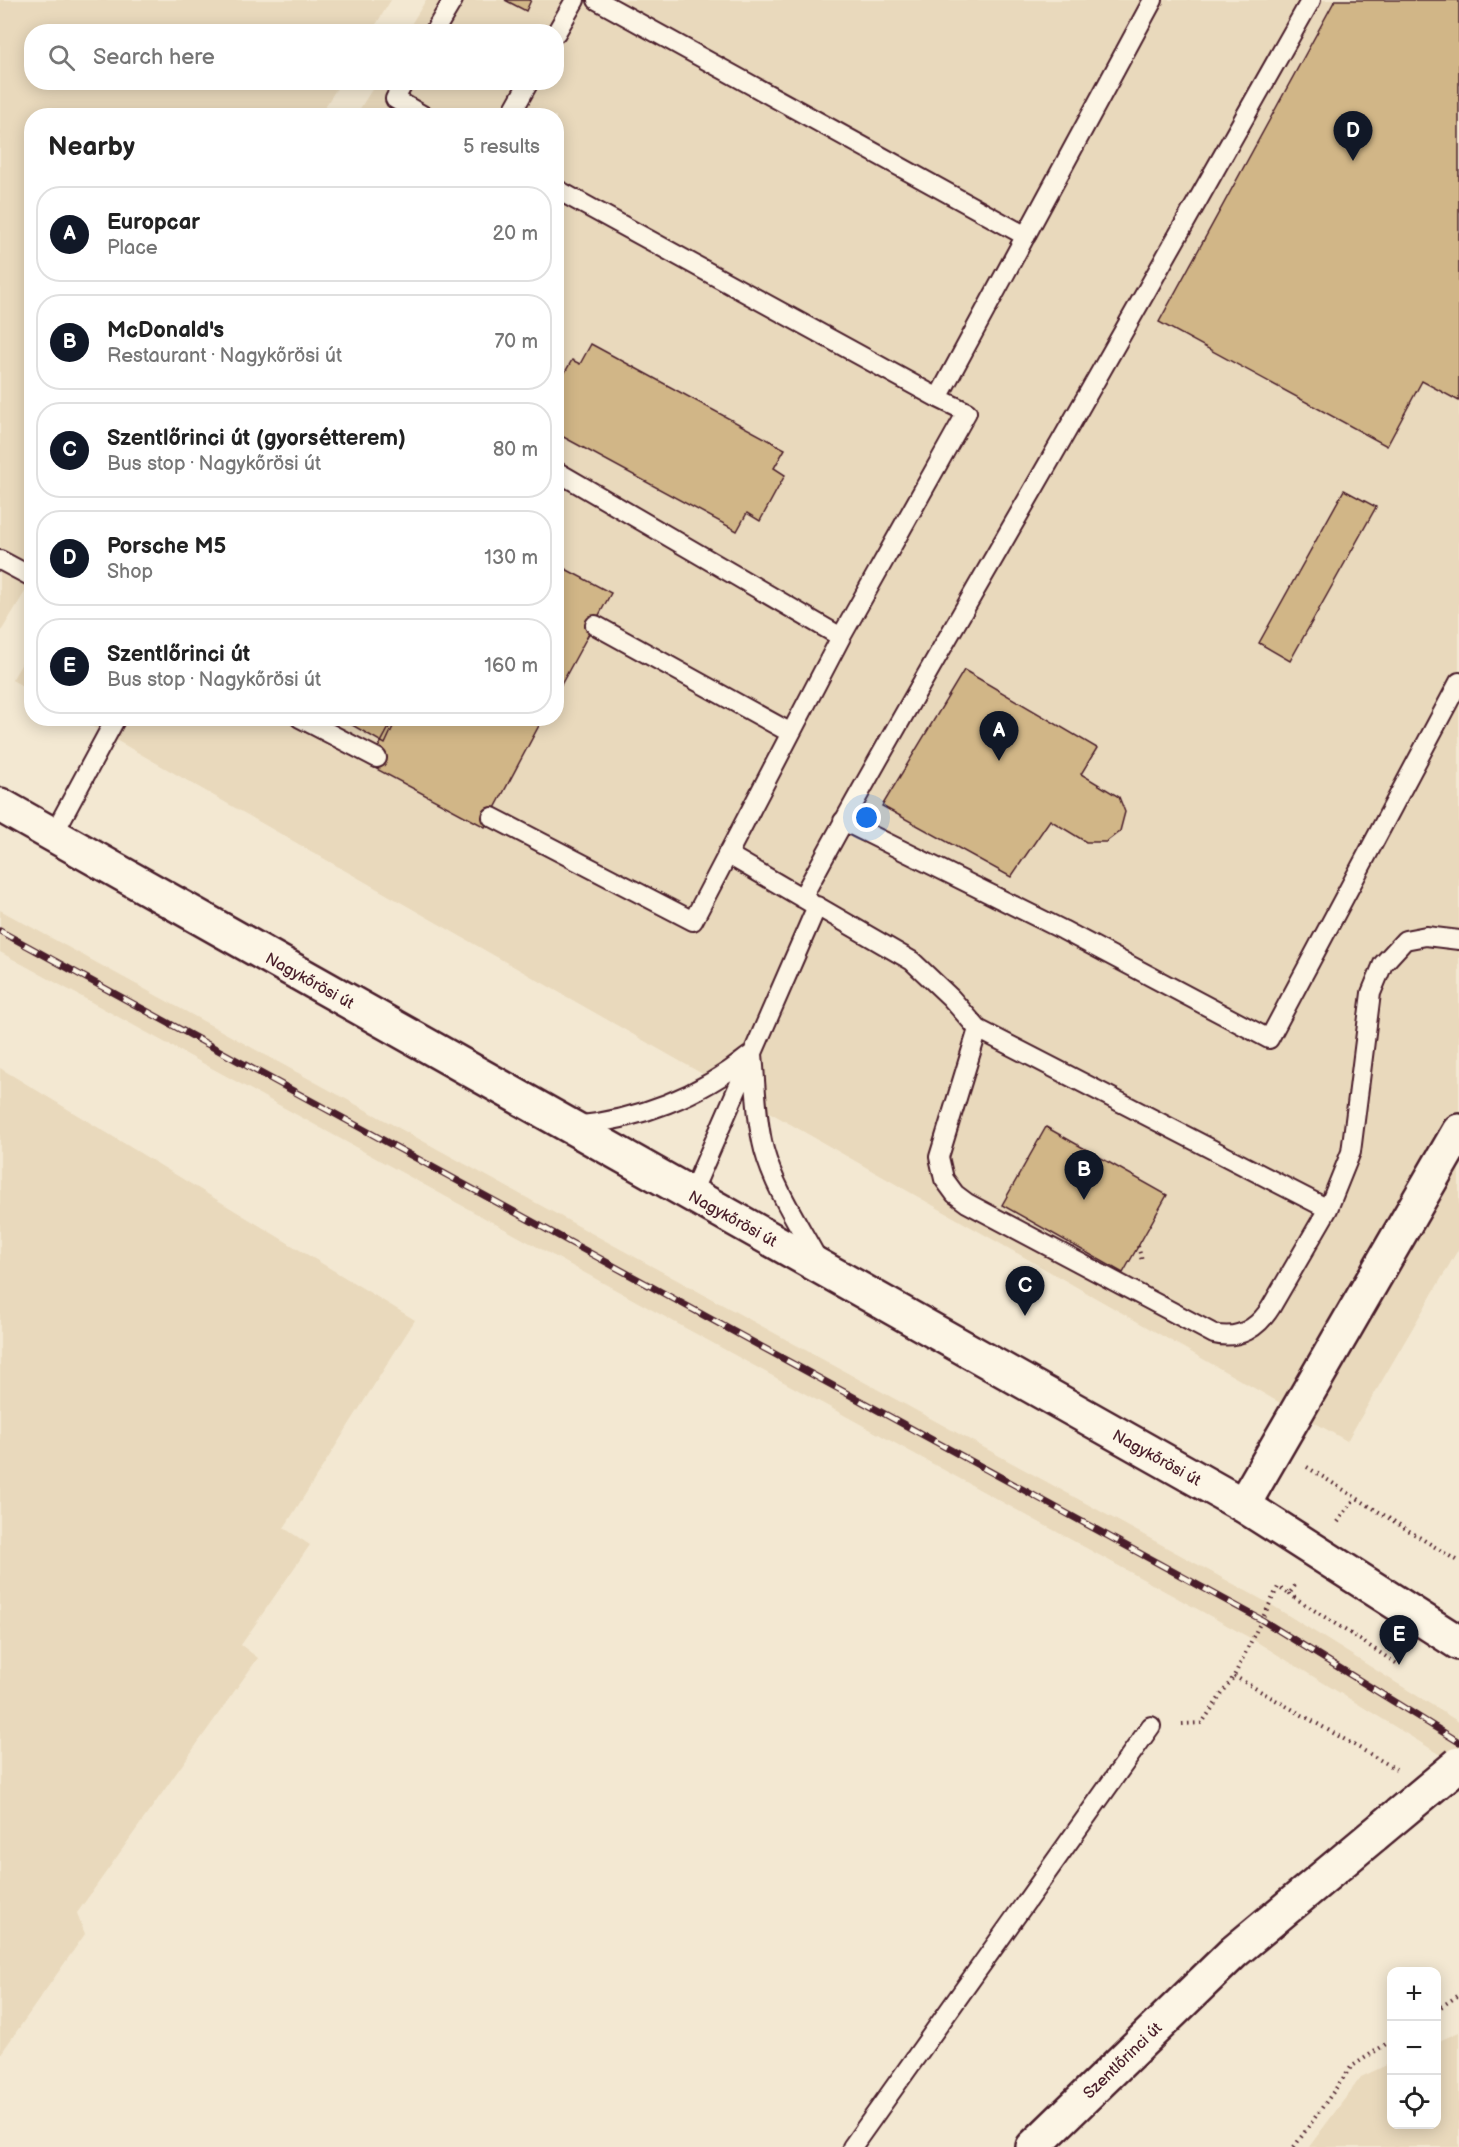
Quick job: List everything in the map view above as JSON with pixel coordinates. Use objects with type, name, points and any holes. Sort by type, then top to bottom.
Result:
[{"type":"main road","name":"Nagykőrösi út","points":[[0,805],[1243,1505],[1459,1643]]},
{"type":"main road","points":[[1243,1505],[1459,1131]]},
{"type":"main road","name":"Szentlőrinci út","points":[[1033,2147],[1234,1952],[1459,1764]]},
{"type":"lane","points":[[439,24],[453,0]]},
{"type":"lane","points":[[561,24],[575,0]]},
{"type":"lane","points":[[597,0],[1026,236]]},
{"type":"lane","points":[[938,398],[1153,0]]},
{"type":"lane","points":[[691,1195],[753,1053],[843,821],[1311,0]]},
{"type":"lane","points":[[400,90],[395,99],[410,108]]},
{"type":"lane","points":[[514,108],[525,90]]},
{"type":"lane","points":[[492,818],[693,921],[841,637],[968,412],[938,398],[564,193]]},
{"type":"lane","points":[[564,476],[841,637]]},
{"type":"lane","points":[[0,560],[24,573]]},
{"type":"lane","points":[[595,625],[791,733]]},
{"type":"lane","points":[[843,821],[1063,930],[1269,1039],[1459,682]]},
{"type":"lane","points":[[53,835],[112,726]]},
{"type":"lane","points":[[315,726],[377,758]]},
{"type":"lane","points":[[727,854],[912,961],[951,998],[978,1029],[1328,1209]]},
{"type":"lane","points":[[978,1029],[939,1157],[944,1179],[950,1187],[967,1203],[1214,1334],[1224,1336],[1245,1332],[1264,1318],[1328,1209],[1351,1152],[1371,993],[1383,964],[1405,940],[1426,936],[1459,940]]},
{"type":"lane","points":[[570,1127],[597,1124],[666,1104],[704,1088],[731,1071],[753,1053]]},
{"type":"lane","points":[[753,1053],[759,1122],[765,1150],[786,1201],[822,1268]]},
{"type":"lane","points":[[852,2147],[1151,1726]]},
{"type":"path","points":[[1276,1448],[1459,1562]]},
{"type":"path","points":[[1289,1594],[1355,1498]]},
{"type":"path","points":[[1151,1726],[1202,1723],[1233,1676],[1278,1587],[1399,1665]]},
{"type":"path","points":[[1233,1676],[1398,1770]]},
{"type":"path","points":[[1441,2007],[1459,1995]]},
{"type":"path","points":[[1294,2147],[1351,2067],[1387,2043]]},
{"type":"shaded area","points":[[0,0],[391,0],[376,24],[24,24],[24,90],[336,90],[324,108],[24,108],[24,594],[0,633]]},
{"type":"shaded area","points":[[426,0],[1459,0],[1459,1248],[1347,1441],[91,726],[564,726],[564,108],[360,108],[372,90],[564,90],[564,24],[411,24]]},
{"type":"shaded area","points":[[24,660],[24,687],[12,680]]},
{"type":"shaded area","points":[[0,910],[1270,1604],[1459,1722],[1459,1766],[1252,1639],[0,952]]},
{"type":"shaded area","points":[[0,1068],[415,1320],[284,1528],[310,1545],[241,1645],[258,1658],[77,1913],[85,1934],[0,2055]]},
{"type":"shaded area","points":[[1459,2032],[1459,2147],[1309,2147],[1361,2077],[1387,2065],[1387,2129],[1441,2129],[1441,2040]]},
{"type":"building","points":[[505,0],[531,0],[526,11]]},
{"type":"building","points":[[1335,0],[1459,0],[1459,401],[1422,381],[1387,446],[1159,322]]},
{"type":"building","points":[[591,344],[785,449],[774,468],[785,475],[760,521],[747,513],[737,531],[564,437],[564,374],[572,360],[580,364]]},
{"type":"building","points":[[1344,490],[1376,507],[1290,661],[1259,643]]},
{"type":"building","points":[[564,568],[611,593],[564,679]]},
{"type":"building","points":[[964,670],[1097,748],[1081,774],[1119,797],[1125,812],[1120,831],[1106,842],[1086,842],[1050,820],[1011,877],[882,806]]},
{"type":"building","points":[[354,726],[393,726],[385,744]]},
{"type":"building","points":[[390,726],[539,726],[485,827],[369,765]]},
{"type":"building","points":[[1046,1127],[1167,1195],[1123,1273],[1002,1205]]},
{"type":"railway","points":[[0,931],[1262,1620],[1459,1742]]},
{"type":"place","name":"Porsche M5","points":[[1353,161]]},
{"type":"place","name":"Europcar","points":[[999,761]]},
{"type":"place","name":"McDonald's","points":[[1084,1200]]},
{"type":"place","name":"Szentlőrinci út (gyorsétterem)","points":[[1025,1316]]},
{"type":"place","name":"Szentlőrinci út","points":[[1399,1665]]}]
